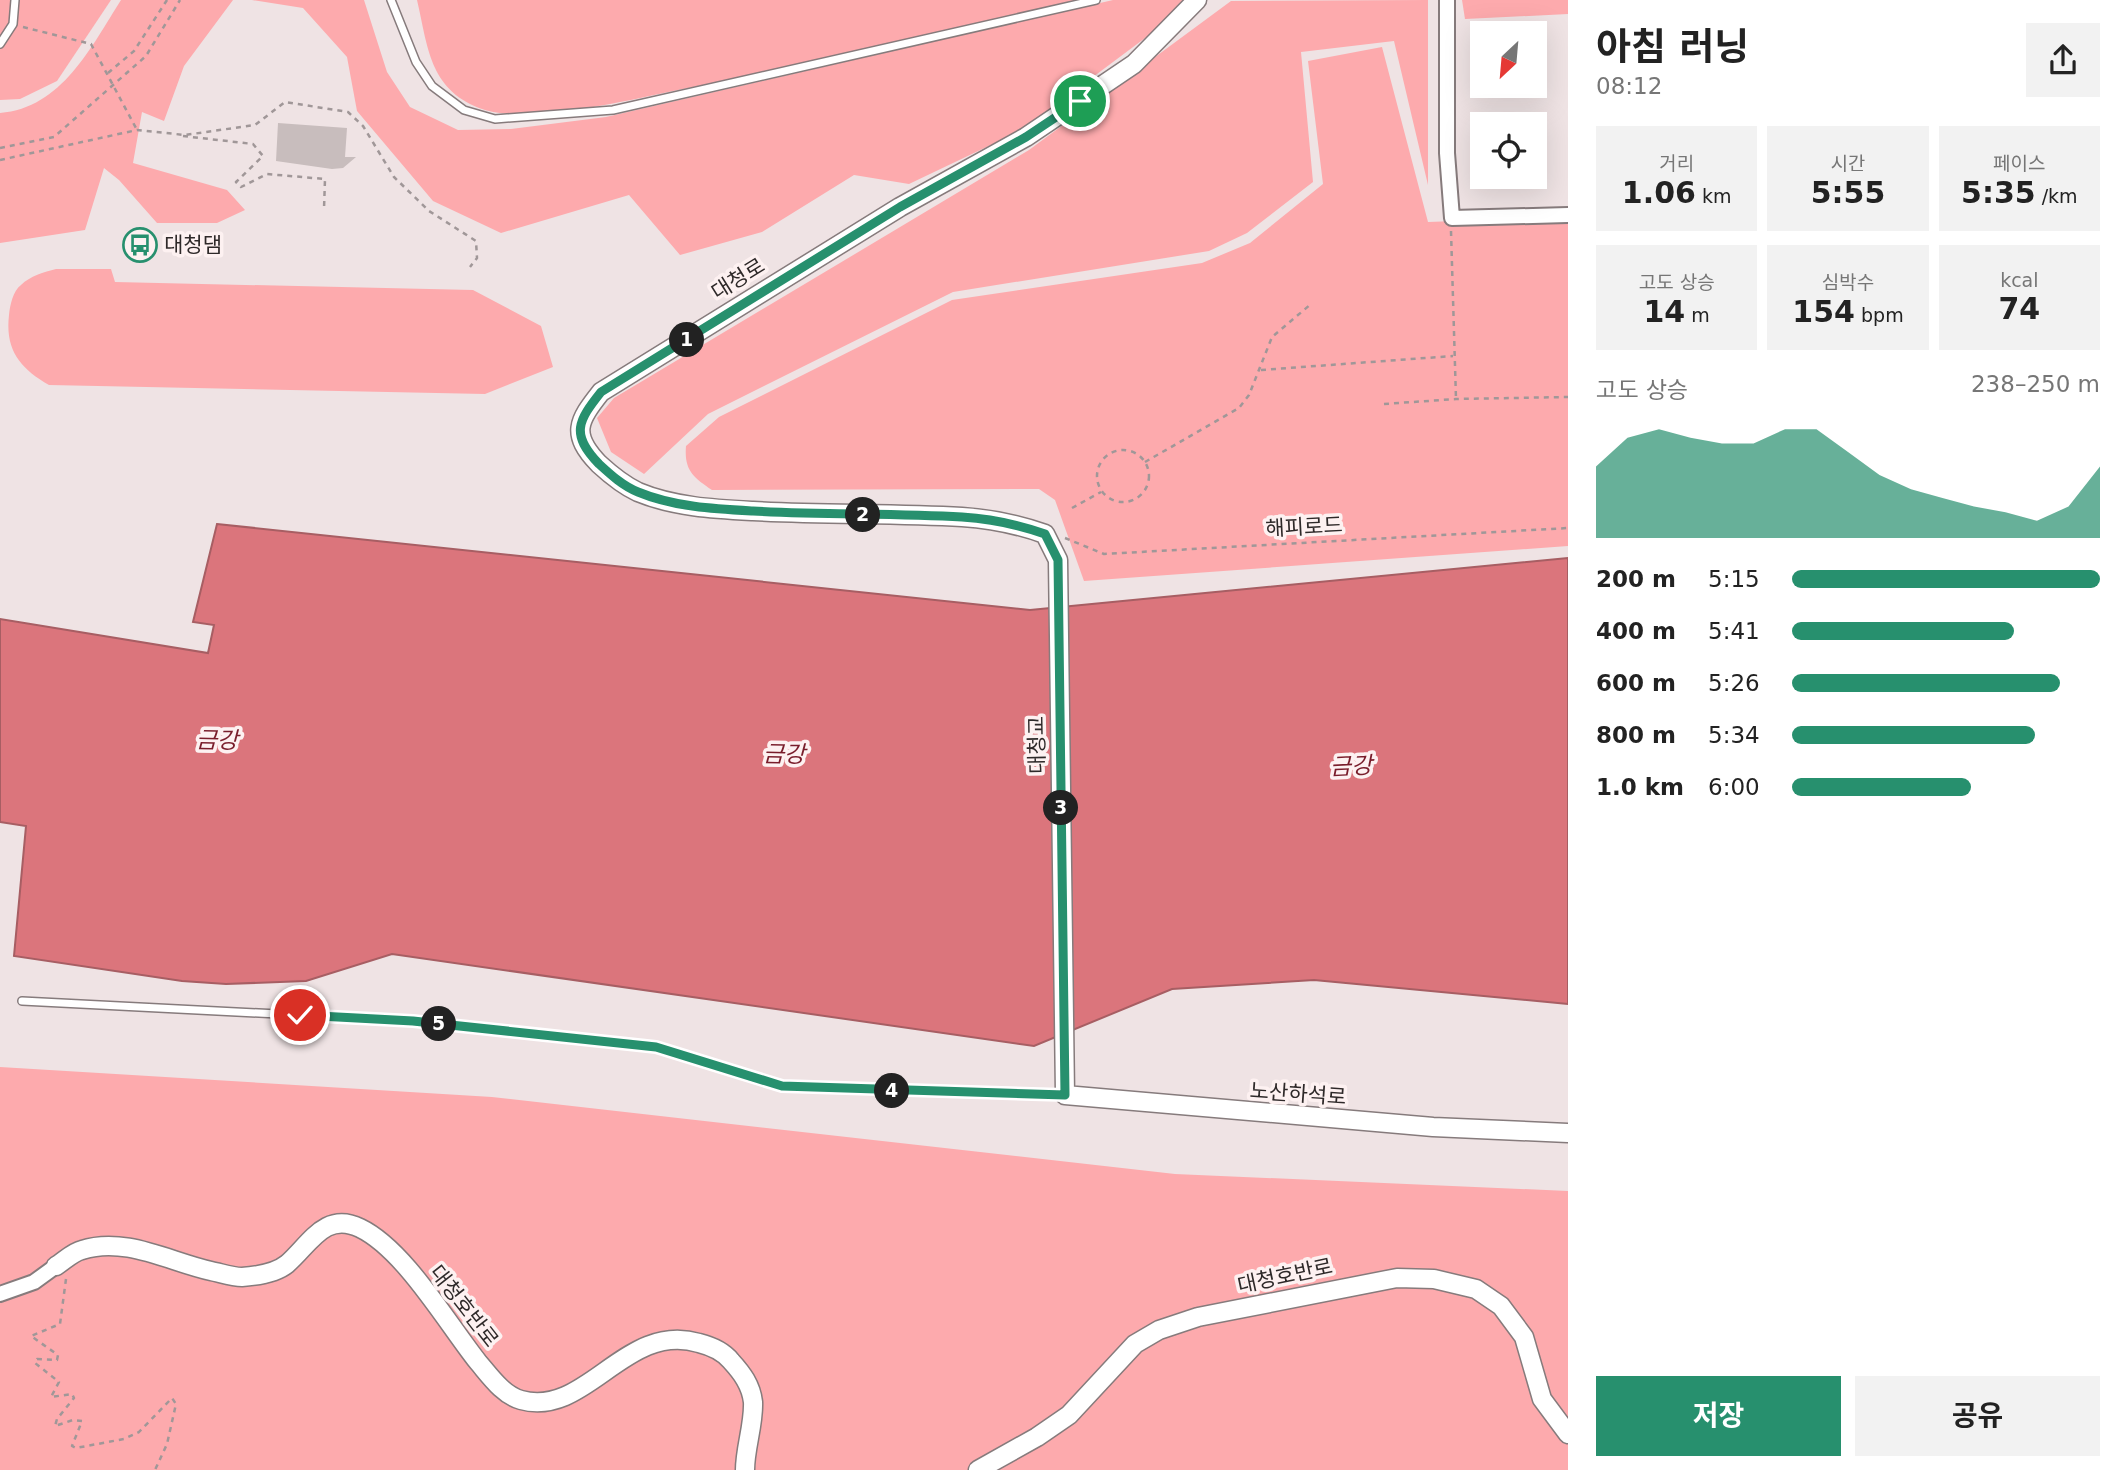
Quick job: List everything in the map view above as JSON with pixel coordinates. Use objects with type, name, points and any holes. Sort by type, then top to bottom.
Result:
[{"type":"street","name":"대청로","points":[[1045,534],[1010,522],[962,517],[737,510],[661,500],[636,491],[613,478],[589,454],[579,437],[582,416],[601,392],[676,347],[736,306],[900,207],[1047,123],[1134,64],[1197,0]]},
{"type":"street","points":[[1447,0],[1447,153],[1452,218],[1568,215]]},
{"type":"street","name":"대청교","points":[[1045,534],[1058,560],[1065,1095]]},
{"type":"street","name":"노산하석로","points":[[1065,1095],[1433,1127],[1568,1133]]},
{"type":"street","name":"대청호반로","points":[[62,1262],[80,1250],[107,1245],[151,1253],[239,1277],[264,1274],[285,1265],[325,1226],[341,1223],[359,1227],[380,1241],[414,1277],[497,1385],[520,1400],[545,1402],[573,1394],[627,1354],[665,1339],[688,1339],[725,1355],[742,1373],[753,1404],[745,1470]]},
{"type":"street","points":[[0,1294],[34,1282],[62,1262]]},
{"type":"street","name":"대청호반로","points":[[978,1470],[1037,1437],[1069,1415],[1135,1344],[1159,1330],[1198,1317],[1397,1278],[1434,1279],[1476,1289],[1501,1306],[1524,1337],[1542,1399],[1568,1434]]},
{"type":"lane","points":[[0,44],[13,24],[15,0]]},
{"type":"lane","points":[[391,0],[416,62],[432,86],[464,110],[495,119],[613,110],[1096,0]]},
{"type":"lane","points":[[22,1001],[413,1021],[656,1047],[782,1086],[1065,1095]]},
{"type":"path","points":[[108,73],[134,51],[167,0]]},
{"type":"path","points":[[0,148],[54,137],[146,55],[180,0]]},
{"type":"path","points":[[13,24],[49,36],[91,44],[137,130]]},
{"type":"path","points":[[0,160],[137,130],[185,135],[255,125],[285,102],[348,112],[363,126],[394,177],[429,211],[476,241],[477,258],[470,267]]},
{"type":"path","points":[[137,130],[253,144],[263,156],[236,182],[241,187],[267,174],[325,179],[324,209]]},
{"type":"path","points":[[1451,229],[1456,399]]},
{"type":"path","points":[[1145,462],[1239,408],[1250,395],[1272,337],[1311,304]]},
{"type":"path","points":[[1261,370],[1453,356]]},
{"type":"path","points":[[1384,404],[1456,399],[1568,397]]},
{"type":"path","points":[[1116,450],[1132,452],[1145,462],[1149,480],[1141,495],[1125,502],[1107,498],[1101,492],[1096,475],[1101,460],[1108,454],[1116,450]]},
{"type":"path","points":[[1072,508],[1101,492]]},
{"type":"path","name":"해피로드","points":[[1045,534],[1061,537],[1104,554],[1568,528]]},
{"type":"path","points":[[62,1262],[60,1324],[31,1336],[58,1355],[57,1360],[37,1359],[35,1363],[60,1382],[51,1398],[72,1394],[74,1398],[57,1419],[55,1426],[73,1420],[82,1421],[72,1446],[76,1448],[83,1444],[124,1439],[155,1419],[172,1398],[176,1404],[173,1424],[155,1470]]},
{"type":"shaded area","points":[[0,0],[111,0],[57,81],[20,99],[0,100]]},
{"type":"shaded area","points":[[121,0],[233,0],[184,66],[164,121],[142,112],[133,163],[227,190],[245,210],[217,223],[157,223],[119,180],[104,168],[85,230],[0,243],[0,113],[22,109],[41,100],[58,87],[86,55]]},
{"type":"shaded area","points":[[252,0],[364,0],[387,72],[410,107],[458,130],[511,129],[606,117],[1113,0],[1196,0],[1022,130],[909,184],[854,175],[762,232],[680,255],[629,195],[501,233],[433,201],[357,111],[347,57],[303,8]]},
{"type":"shaded area","points":[[417,0],[1086,0],[640,98],[582,109],[525,114],[500,113],[479,108],[462,100],[450,89],[433,64]]},
{"type":"shaded area","points":[[1428,0],[1428,185],[1394,41],[1301,52],[1313,182],[1247,233],[1209,251],[953,292],[708,414],[644,474],[611,452],[597,418],[614,398],[1029,150],[1231,1]]},
{"type":"shaded area","points":[[1462,0],[1568,0],[1568,14],[1465,19]]},
{"type":"shaded area","points":[[1382,47],[1428,222],[1568,217],[1568,546],[1084,581],[1055,500],[1039,489],[712,490],[691,472],[686,446],[719,417],[952,300],[1202,263],[1250,243],[1323,184],[1308,61]]},
{"type":"shaded area","points":[[56,269],[111,269],[115,282],[473,290],[541,326],[553,367],[485,394],[49,385],[30,372],[17,357],[9,338],[8,327],[12,298],[18,288],[33,277]]},
{"type":"shaded area","points":[[0,1067],[492,1097],[1175,1174],[1568,1191],[1568,1470],[0,1470]]},
{"type":"water","name":"금강","points":[[217,524],[1030,610],[1568,558],[1568,1004],[1314,980],[1172,989],[1034,1046],[392,954],[306,981],[226,984],[182,981],[14,956],[26,826],[0,822],[0,619],[208,653],[214,625],[193,622]]},
{"type":"building","points":[[278,123],[347,128],[345,157],[356,157],[343,168],[332,169],[276,161]]},
{"type":"place","name":"대청댐","points":[[140,245]]},
{"type":"route","points":[[300,1015],[413,1021],[656,1047],[782,1086],[1065,1095],[1058,560],[1045,534],[1010,522],[962,517],[709,509],[661,500],[636,491],[613,478],[589,454],[579,437],[582,416],[601,392],[676,347],[736,306],[900,207],[1026,137],[1080,101]]}]
